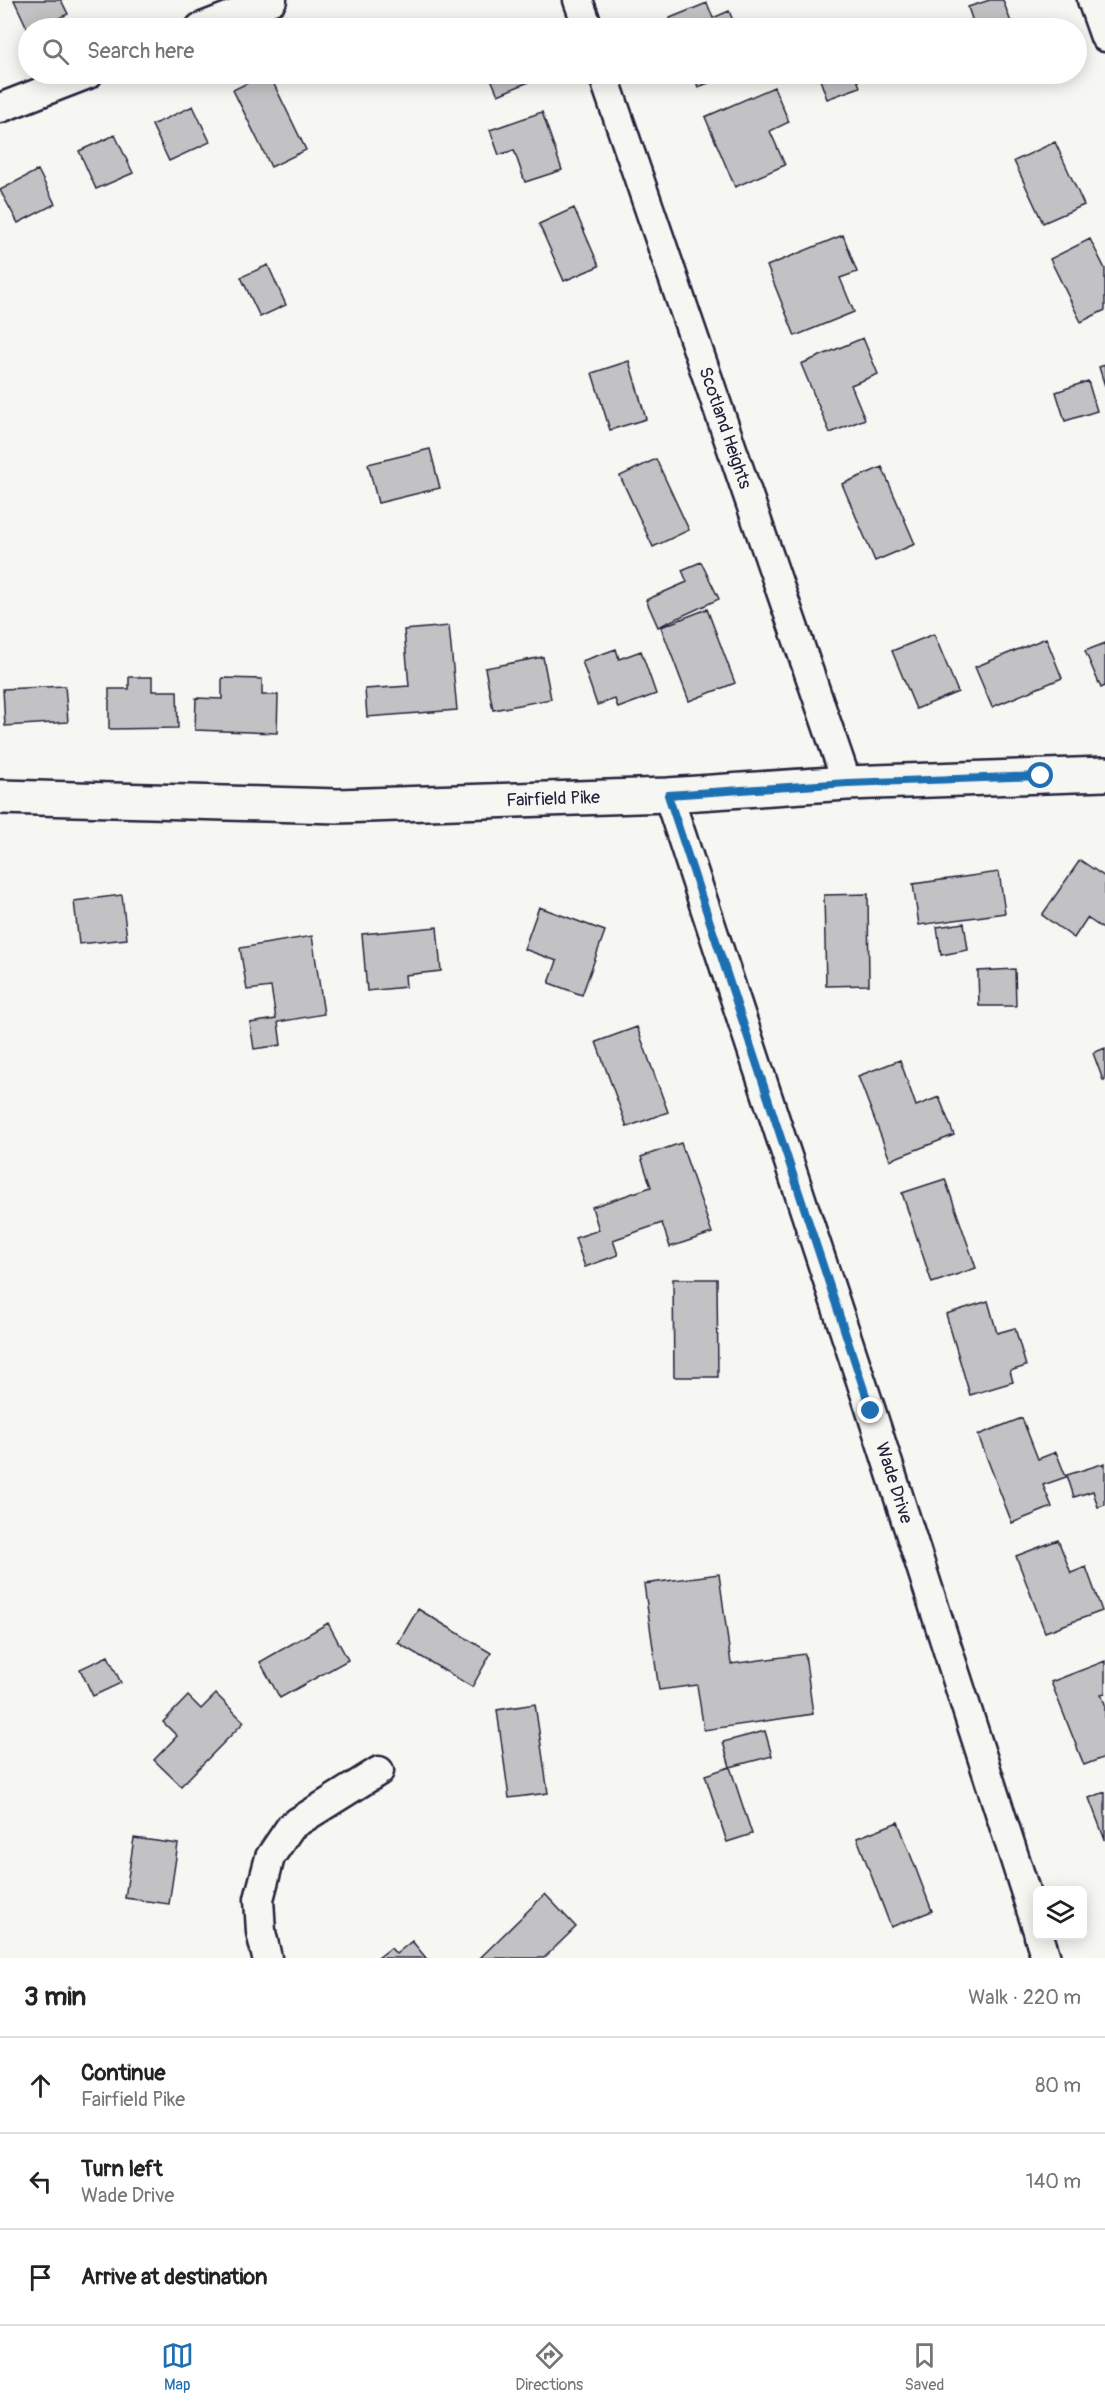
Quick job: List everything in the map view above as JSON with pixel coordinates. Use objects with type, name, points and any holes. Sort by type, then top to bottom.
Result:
[{"type":"street","points":[[226,18],[272,0]]},
{"type":"street","points":[[578,0],[584,18]]},
{"type":"street","points":[[1092,0],[1105,37]]},
{"type":"street","points":[[0,108],[62,84]]},
{"type":"street","name":"Scotland Heights","points":[[606,84],[847,783]]},
{"type":"street","name":"Fairfield Pike","points":[[0,796],[338,806],[668,795],[847,783],[1105,774]]},
{"type":"street","name":"Wade Drive","points":[[668,795],[868,1400],[1033,1917]]},
{"type":"street","points":[[267,1958],[261,1932],[259,1899],[270,1857],[291,1826],[379,1771]]},
{"type":"street","name":"Wade Drive","points":[[1040,1940],[1046,1958]]},
{"type":"building","points":[[14,0],[61,0],[68,14],[59,18],[22,18]]},
{"type":"building","points":[[990,0],[1003,0],[1009,18],[972,18],[968,7]]},
{"type":"building","points":[[707,3],[713,18],[670,18]]},
{"type":"building","points":[[729,11],[732,18],[713,18]]},
{"type":"building","points":[[245,84],[274,84],[306,150],[271,167],[233,90]]},
{"type":"building","points":[[493,84],[524,84],[498,95]]},
{"type":"building","points":[[822,84],[859,84],[860,87],[827,99]]},
{"type":"building","points":[[774,87],[789,122],[770,131],[785,165],[735,187],[705,117]]},
{"type":"building","points":[[193,106],[210,142],[169,161],[152,125]]},
{"type":"building","points":[[542,112],[562,170],[525,182],[514,150],[499,155],[490,130]]},
{"type":"building","points":[[115,135],[133,173],[96,189],[79,151]]},
{"type":"building","points":[[1055,142],[1084,205],[1043,223],[1014,161]]},
{"type":"building","points":[[38,170],[55,204],[18,223],[0,190]]},
{"type":"building","points":[[574,208],[599,266],[564,281],[539,224]]},
{"type":"building","points":[[843,235],[857,272],[840,278],[854,312],[795,336],[767,266]]},
{"type":"building","points":[[1090,239],[1105,269],[1105,310],[1081,322],[1050,259]]},
{"type":"building","points":[[268,265],[286,305],[260,317],[241,277]]},
{"type":"building","points":[[863,338],[878,374],[851,385],[865,419],[830,433],[801,364]]},
{"type":"building","points":[[629,361],[646,419],[610,430],[592,373]]},
{"type":"building","points":[[1105,365],[1105,386],[1099,367]]},
{"type":"building","points":[[1088,381],[1097,411],[1065,421],[1056,392]]},
{"type":"building","points":[[430,449],[440,488],[378,503],[368,464]]},
{"type":"building","points":[[656,459],[689,530],[653,547],[620,476]]},
{"type":"building","points":[[882,467],[915,544],[875,561],[842,484]]},
{"type":"building","points":[[701,562],[719,599],[658,627],[646,600],[687,582],[682,570]]},
{"type":"building","points":[[707,609],[735,683],[689,701],[661,627]]},
{"type":"building","points":[[449,626],[457,710],[367,717],[365,689],[409,686],[404,630]]},
{"type":"building","points":[[934,634],[958,692],[916,709],[892,651]]},
{"type":"building","points":[[1046,638],[1062,678],[992,707],[975,667]]},
{"type":"building","points":[[1105,643],[1105,686],[1101,688],[1085,651]]},
{"type":"building","points":[[616,649],[619,659],[641,651],[656,694],[618,708],[615,699],[597,705],[582,661]]},
{"type":"building","points":[[543,657],[551,699],[493,710],[485,668]]},
{"type":"building","points":[[129,677],[152,677],[152,691],[177,691],[178,728],[109,729],[109,689],[129,689]]},
{"type":"building","points":[[222,678],[262,679],[262,695],[278,695],[277,733],[195,730],[196,698],[222,699]]},
{"type":"building","points":[[65,686],[68,722],[5,726],[3,689]]},
{"type":"building","points":[[1080,860],[1105,877],[1105,930],[1087,918],[1074,938],[1042,915]]},
{"type":"building","points":[[999,872],[1005,913],[919,925],[913,884]]},
{"type":"building","points":[[868,894],[869,985],[826,986],[824,895]]},
{"type":"building","points":[[122,895],[127,939],[79,944],[74,901]]},
{"type":"building","points":[[539,907],[605,931],[582,995],[549,983],[557,961],[524,949]]},
{"type":"building","points":[[964,923],[968,950],[941,955],[937,927]]},
{"type":"building","points":[[437,927],[441,971],[405,975],[406,987],[367,991],[362,934]]},
{"type":"building","points":[[312,936],[324,1014],[278,1022],[281,1045],[254,1049],[250,1023],[276,1019],[271,987],[247,990],[240,948]]},
{"type":"building","points":[[1015,969],[1016,1006],[979,1006],[978,971]]},
{"type":"building","points":[[637,1027],[668,1112],[627,1127],[596,1042]]},
{"type":"building","points":[[1105,1048],[1105,1080],[1103,1080],[1093,1053]]},
{"type":"building","points":[[900,1060],[916,1106],[939,1097],[954,1135],[890,1160],[858,1076]]},
{"type":"building","points":[[681,1143],[712,1233],[670,1247],[662,1223],[613,1240],[618,1255],[585,1267],[575,1238],[599,1230],[592,1207],[651,1187],[641,1157]]},
{"type":"building","points":[[945,1179],[976,1268],[932,1283],[902,1193]]},
{"type":"building","points":[[673,1279],[717,1279],[718,1377],[674,1377]]},
{"type":"building","points":[[988,1301],[997,1333],[1015,1328],[1026,1366],[1010,1371],[1013,1382],[970,1395],[946,1314]]},
{"type":"building","points":[[1022,1418],[1038,1459],[1056,1452],[1066,1477],[1043,1485],[1052,1507],[1012,1523],[978,1435]]},
{"type":"building","points":[[1105,1463],[1105,1505],[1098,1507],[1093,1491],[1074,1497],[1067,1475]]},
{"type":"building","points":[[1058,1540],[1071,1573],[1086,1567],[1102,1611],[1045,1632],[1016,1556]]},
{"type":"building","points":[[719,1574],[731,1664],[805,1654],[813,1714],[704,1730],[697,1685],[659,1690],[644,1584]]},
{"type":"building","points":[[418,1609],[491,1653],[472,1687],[398,1643]]},
{"type":"building","points":[[328,1623],[348,1660],[280,1698],[260,1662]]},
{"type":"building","points":[[108,1656],[121,1683],[93,1696],[80,1669]]},
{"type":"building","points":[[1105,1661],[1105,1693],[1101,1694],[1105,1704],[1105,1757],[1084,1765],[1051,1682]]},
{"type":"building","points":[[216,1694],[244,1722],[181,1786],[154,1760],[177,1736],[163,1722],[188,1696],[201,1709]]},
{"type":"building","points":[[535,1704],[548,1793],[509,1798],[497,1710]]},
{"type":"building","points":[[765,1731],[772,1756],[730,1767],[723,1742]]},
{"type":"building","points":[[730,1767],[752,1834],[727,1842],[705,1775]]},
{"type":"building","points":[[1105,1792],[1105,1840],[1089,1798]]},
{"type":"building","points":[[898,1822],[932,1911],[891,1927],[857,1838]]},
{"type":"building","points":[[134,1838],[178,1844],[169,1904],[125,1898]]},
{"type":"building","points":[[545,1894],[576,1927],[544,1958],[480,1958]]},
{"type":"building","points":[[412,1941],[426,1958],[378,1958],[391,1948],[396,1954]]},
{"type":"route","points":[[871,1411],[668,795],[847,783],[1041,776]]}]
